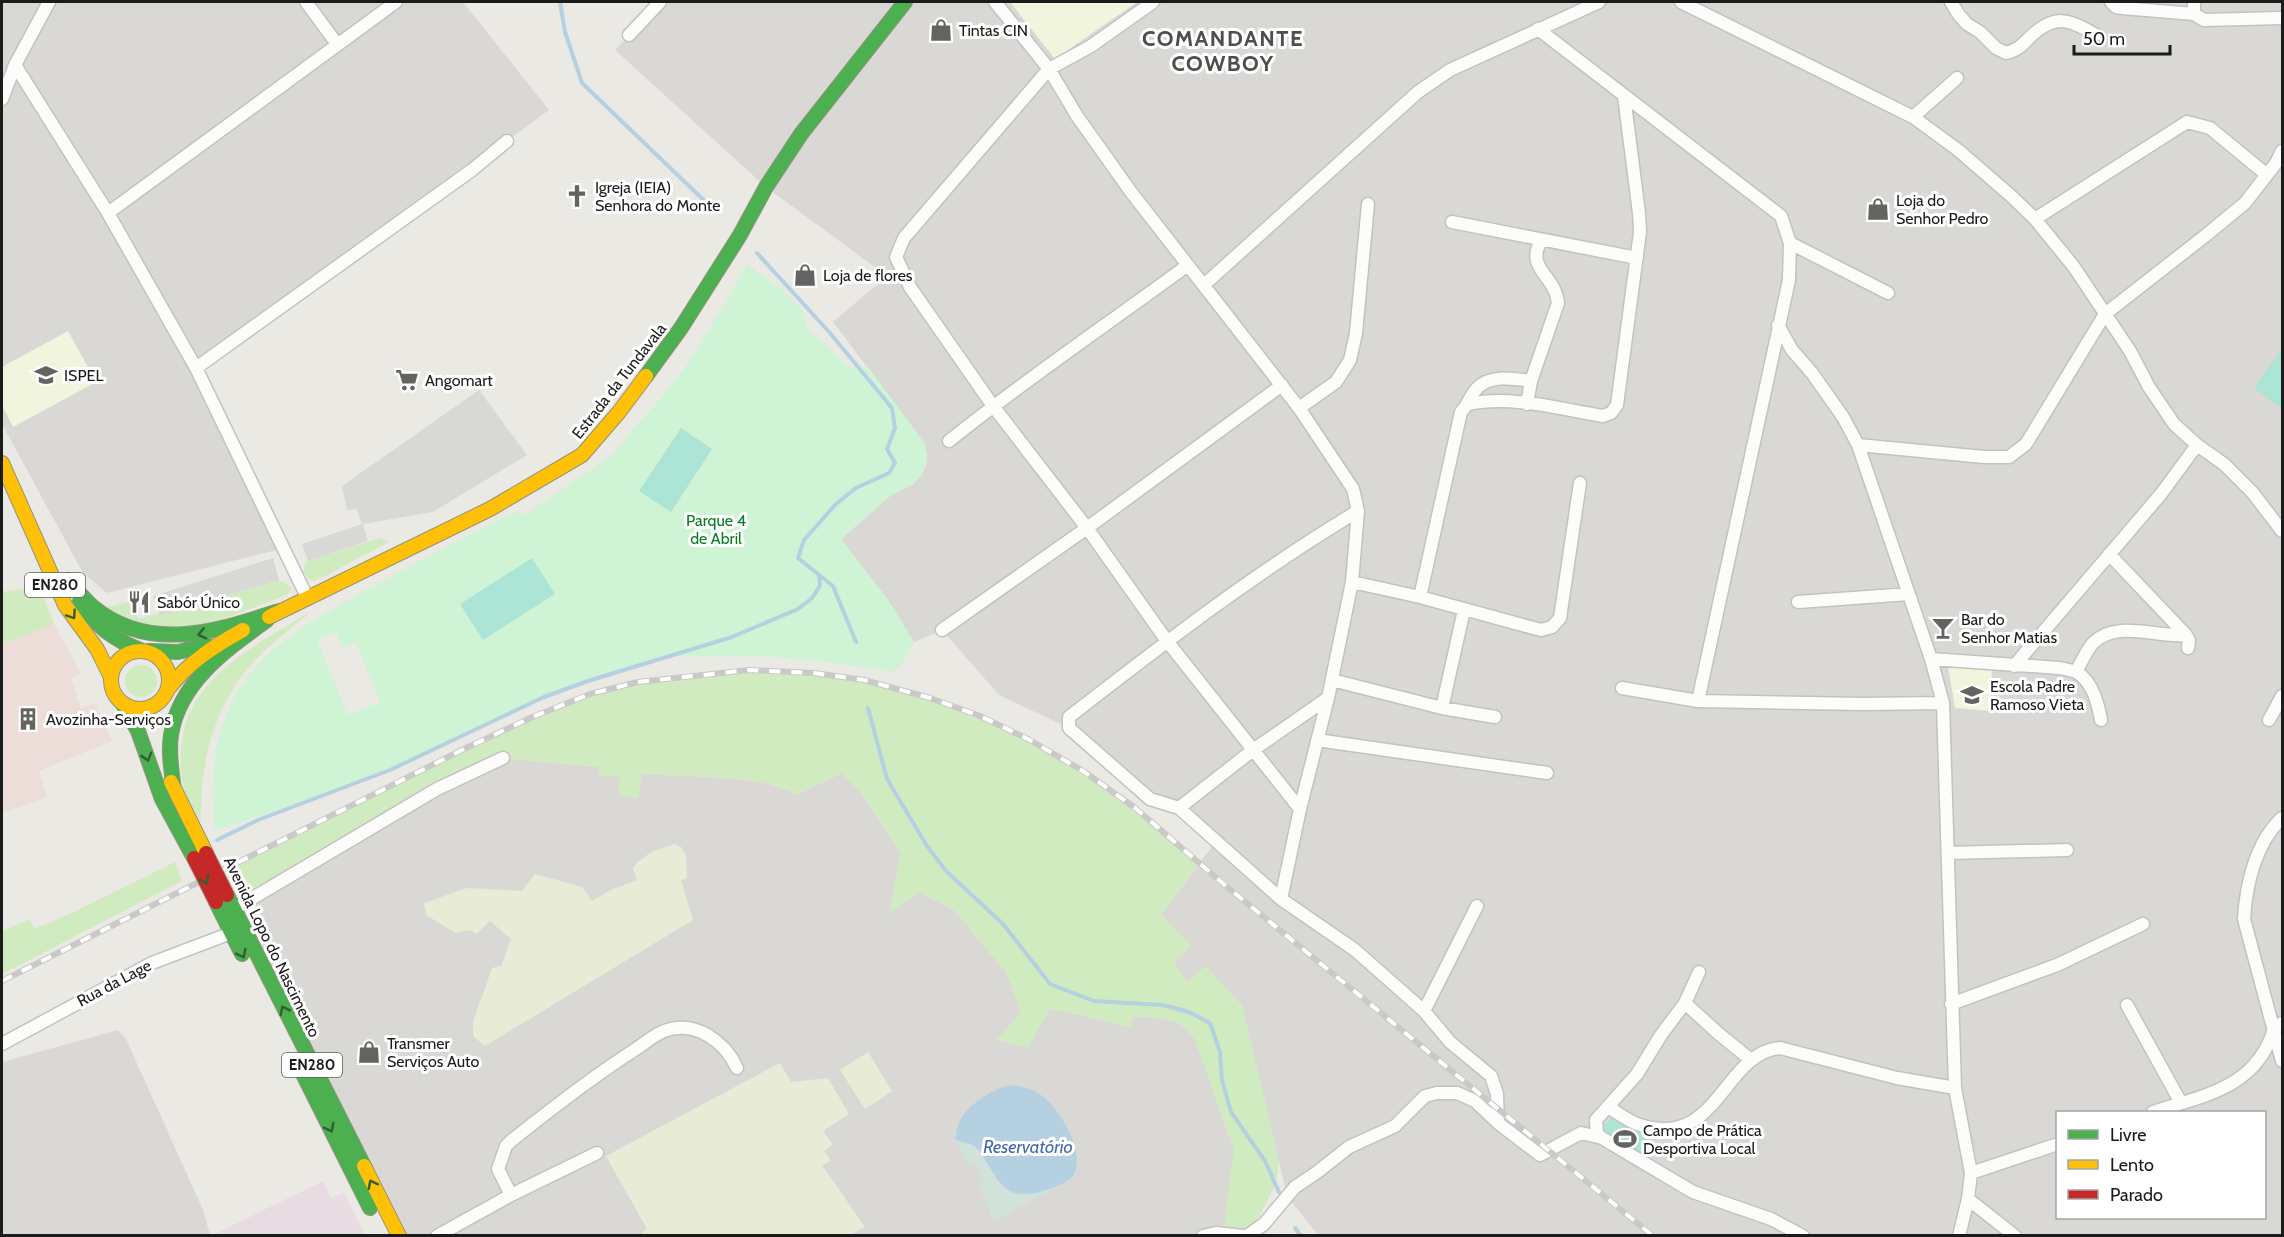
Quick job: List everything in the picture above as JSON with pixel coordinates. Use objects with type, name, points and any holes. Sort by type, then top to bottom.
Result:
[{"type":"main road","name":"Estrada da Tundavala","points":[[166,693],[180,672],[230,637],[307,597],[490,510],[582,455],[619,412],[681,328],[740,235],[766,187],[801,134],[905,2]]},
{"type":"main road","name":"EN280","points":[[2,463],[51,578],[65,605],[97,649],[111,677]]},
{"type":"main road","name":"EN280","points":[[13,486],[90,620],[102,633],[116,641],[145,651]]},
{"type":"main road","points":[[68,580],[95,609],[112,620],[128,628],[154,635],[195,636],[279,611]]},
{"type":"main road","points":[[174,791],[170,741],[182,699],[196,679],[224,651],[279,611]]},
{"type":"main road","name":"Estrada da Tundavala","points":[[145,651],[170,655],[190,651],[230,637]]},
{"type":"main road","points":[[145,651],[164,662],[170,679],[166,693],[150,708],[141,709],[123,704],[112,689],[111,677],[116,663],[123,656],[145,651]]},
{"type":"main road","name":"Avenida Lopo do Nascimento","points":[[166,693],[162,750],[174,791],[200,856],[221,898],[231,933],[385,1236]]},
{"type":"main road","name":"Avenida Lopo do Nascimento","points":[[123,704],[137,729],[161,797],[200,856]]},
{"type":"main road","name":"Avenida Lopo do Nascimento","points":[[221,898],[234,909],[399,1236]]},
{"type":"street","points":[[2,99],[15,65],[49,2]]},
{"type":"street","points":[[306,2],[337,44]]},
{"type":"street","points":[[108,213],[396,2]]},
{"type":"street","points":[[629,35],[660,2]]},
{"type":"street","points":[[995,2],[1049,69],[1077,116],[1131,192],[1188,266],[1205,284],[1299,408],[1353,489],[1358,511],[1352,582],[1328,698],[1300,809],[1281,899]]},
{"type":"street","points":[[1153,2],[1091,46],[1049,69],[904,238],[896,257],[910,287],[993,406],[1087,528],[1167,641],[1300,809]]},
{"type":"street","points":[[1205,284],[1418,92],[1450,70],[1599,2]]},
{"type":"street","points":[[1681,2],[1912,117],[1958,150],[2035,219],[2074,267],[2130,351],[2149,387],[2174,424],[2197,445],[2224,464],[2252,492],[2283,531]]},
{"type":"street","points":[[1951,2],[1967,24],[1980,32],[1996,48],[2006,53],[2019,50],[2041,26],[2055,21],[2069,21],[2096,35]]},
{"type":"street","points":[[2111,2],[2116,7],[2122,8],[2194,8],[2204,20],[2283,18]]},
{"type":"street","points":[[1538,29],[1781,216],[1790,243],[1789,280],[1698,701]]},
{"type":"street","points":[[15,65],[108,213],[195,368],[307,597]]},
{"type":"street","points":[[1912,117],[1957,78]]},
{"type":"street","points":[[1469,404],[1483,401],[1527,404],[1603,416],[1611,413],[1617,405],[1637,258],[1639,213],[1624,96]]},
{"type":"street","points":[[2035,219],[2187,122],[2210,128],[2267,175]]},
{"type":"street","points":[[195,368],[472,170],[507,141]]},
{"type":"street","points":[[1858,445],[1973,456],[2009,457],[2026,444],[2105,314],[2245,203],[2283,151]]},
{"type":"street","points":[[1299,408],[1336,382],[1350,360],[1356,333],[1368,204]]},
{"type":"street","points":[[1452,222],[1637,258]]},
{"type":"street","points":[[1527,404],[1531,381],[1558,303],[1557,290],[1535,259],[1536,249],[1541,240]]},
{"type":"street","points":[[1790,243],[1888,293]]},
{"type":"street","points":[[949,441],[993,406],[1095,335],[1188,266]]},
{"type":"street","points":[[1778,325],[1792,350],[1812,373],[1843,417],[1858,445],[1931,659],[1943,703],[1955,1088],[1971,1173],[1968,1199],[1959,1236]]},
{"type":"street","points":[[1420,597],[1456,426],[1461,412],[1469,404],[1474,393],[1491,380],[1504,378],[1531,381]]},
{"type":"street","points":[[942,630],[1087,528],[1282,385]]},
{"type":"street","points":[[2014,666],[2162,494],[2197,445]]},
{"type":"street","points":[[1352,582],[1420,597],[1541,630],[1552,627],[1560,618],[1580,483]]},
{"type":"street","points":[[1358,511],[1296,548],[1167,641],[1069,717],[1069,728],[1150,799],[1179,808],[1281,899],[1355,950],[1424,1011],[1450,1042],[1491,1076],[1497,1094],[1497,1123]]},
{"type":"street","points":[[2109,554],[2186,635],[2189,640],[2188,648]]},
{"type":"street","points":[[1798,602],[1909,594]]},
{"type":"street","points":[[1442,708],[1464,610]]},
{"type":"street","points":[[2076,672],[2094,642],[2110,633],[2131,631],[2186,635]]},
{"type":"street","points":[[1931,659],[2059,668],[2076,672],[2087,682],[2098,704],[2101,720]]},
{"type":"street","points":[[1332,680],[1442,708],[1495,717]]},
{"type":"street","points":[[1622,688],[1698,701],[1943,703]]},
{"type":"street","points":[[2269,720],[2283,696]]},
{"type":"street","points":[[1179,808],[1252,750],[1328,698]]},
{"type":"street","points":[[1317,740],[1547,773]]},
{"type":"street","points":[[234,909],[437,789],[502,758]]},
{"type":"street","points":[[2283,818],[2264,839],[2245,900],[2244,919],[2278,1026],[2283,1061]]},
{"type":"street","points":[[1948,853],[2067,850]]},
{"type":"street","points":[[1424,1011],[1477,906]]},
{"type":"street","points":[[1951,1004],[2057,965],[2143,924]]},
{"type":"street","name":"Rua da Lage","points":[[2,1044],[152,963],[231,933]]},
{"type":"street","points":[[1699,972],[1685,1003],[1661,1035],[1637,1074],[1596,1120],[1597,1134],[1693,1192],[1771,1219],[1803,1236]]},
{"type":"street","points":[[1685,1003],[1751,1060]]},
{"type":"street","points":[[2127,1005],[2181,1103]]},
{"type":"street","points":[[2159,1111],[2215,1092],[2238,1081],[2257,1064],[2268,1048],[2278,1026]]},
{"type":"street","points":[[510,1196],[498,1169],[506,1146],[612,1065],[665,1030],[682,1028],[703,1032],[721,1044],[737,1068]]},
{"type":"street","points":[[1608,1107],[1639,1125],[1648,1127],[1666,1130],[1692,1122],[1706,1111],[1751,1060],[1768,1049],[1780,1048],[1897,1078],[1955,1088]]},
{"type":"street","points":[[1203,1236],[1216,1233],[1245,1236],[1264,1224],[1295,1187],[1349,1147],[1395,1126],[1425,1096],[1437,1093],[1457,1093],[1475,1101],[1497,1123],[1540,1155],[1581,1133],[1602,1138]]},
{"type":"street","points":[[1971,1173],[2056,1145]]},
{"type":"street","points":[[437,1236],[510,1196],[597,1153]]},
{"type":"street","points":[[1968,1199],[2015,1236]]},
{"type":"shaded area","points":[[2,2],[463,2],[549,110],[196,368],[284,548],[107,593],[83,573],[2,424]]},
{"type":"shaded area","points":[[660,2],[2282,2],[2282,1235],[1318,1235],[1287,1196],[1242,1006],[1206,967],[1188,983],[1173,963],[1190,945],[1161,915],[1216,841],[1179,808],[1150,799],[1069,728],[999,695],[942,630],[914,642],[888,600],[841,539],[890,496],[913,484],[921,476],[927,455],[914,429],[833,322],[887,276],[766,187],[615,50]]},
{"type":"shaded area","points":[[1010,2],[1137,2],[1055,59]]},
{"type":"shaded area","name":"ISPEL","points":[[68,331],[96,382],[13,427],[2,405],[2,367]]},
{"type":"shaded area","points":[[479,390],[527,455],[433,512],[363,524],[368,541],[308,561],[302,544],[362,524],[357,509],[347,510],[342,486]]},
{"type":"shaded area","points":[[273,558],[279,580],[160,616],[153,596]]},
{"type":"shaded area","points":[[54,624],[81,673],[71,678],[81,708],[95,703],[112,741],[39,771],[47,797],[2,813],[2,644]]},
{"type":"shaded area","name":"Escola Padre Ramoso Vieta","points":[[1948,666],[1992,668],[1990,711],[1955,708]]},
{"type":"shaded area","points":[[503,758],[599,767],[620,777],[638,798],[641,774],[733,778],[766,783],[798,794],[842,773],[862,794],[901,854],[890,912],[919,892],[954,910],[1006,972],[1022,1012],[997,1040],[1028,1047],[1050,1008],[1130,1027],[1133,1017],[1155,1017],[1180,1023],[1195,1039],[1234,1150],[1224,1235],[400,1235],[234,909]]},
{"type":"shaded area","points":[[675,844],[681,847],[686,856],[687,878],[681,880],[693,920],[485,1046],[473,1036],[473,1022],[492,968],[501,966],[511,939],[490,921],[476,934],[470,930],[456,933],[426,915],[424,903],[467,888],[522,891],[535,874],[582,887],[592,901],[611,890],[637,880],[633,868],[637,863],[651,852]]},
{"type":"shaded area","points":[[118,1030],[126,1039],[203,1210],[210,1235],[2,1235],[2,1062]]},
{"type":"shaded area","points":[[868,1052],[892,1091],[865,1109],[840,1070]]},
{"type":"shaded area","points":[[780,1063],[791,1082],[828,1078],[849,1114],[823,1131],[833,1145],[824,1151],[831,1161],[822,1165],[865,1227],[848,1236],[644,1235],[642,1232],[647,1229],[606,1156]]},
{"type":"shaded area","points":[[956,1140],[975,1146],[1003,1187],[1028,1194],[1065,1182],[994,1221],[978,1184],[984,1180],[975,1164],[969,1168]]},
{"type":"shaded area","points":[[323,1181],[331,1198],[344,1193],[365,1235],[213,1235]]},
{"type":"green space","name":"Parque 4 de Abril","points":[[747,264],[783,291],[803,311],[808,330],[848,367],[868,367],[925,444],[927,455],[921,476],[913,484],[890,496],[841,539],[888,600],[914,642],[906,658],[894,672],[778,657],[674,656],[588,681],[544,697],[390,770],[330,793],[215,830],[214,771],[217,745],[224,720],[235,696],[250,674],[269,653],[308,624],[393,575],[518,510],[522,516],[615,453],[688,363]],"holes":[[[336,632],[342,648],[356,643],[380,702],[348,715],[317,640]]]},
{"type":"green space","points":[[2282,349],[2282,409],[2254,388]]},
{"type":"green space","points":[[681,428],[712,449],[671,512],[639,491]]},
{"type":"green space","points":[[380,538],[389,542],[314,581],[308,579],[304,572],[304,565],[308,561]]},
{"type":"green space","points":[[532,558],[555,594],[483,640],[460,604]]},
{"type":"green space","points":[[279,580],[293,588],[286,595],[240,613],[196,625],[153,626],[130,619],[106,607],[133,601],[138,619],[158,613],[160,616]]},
{"type":"green space","points":[[39,586],[54,624],[2,644],[2,592]]},
{"type":"green space","points":[[311,611],[256,659],[226,701],[217,720],[206,760],[201,822],[184,789],[181,765],[181,748],[186,723],[196,701],[228,665]]},
{"type":"green space","points":[[141,665],[153,669],[157,681],[153,693],[141,697],[129,693],[125,681],[129,669]]},
{"type":"green space","points":[[749,670],[820,674],[863,680],[920,694],[978,715],[1034,742],[1085,772],[1199,863],[1161,915],[1191,945],[1174,963],[1187,982],[1206,966],[1242,1006],[1279,1161],[1276,1183],[1250,1235],[1223,1233],[1234,1150],[1195,1039],[1180,1023],[1155,1017],[1133,1017],[1130,1027],[1050,1008],[1028,1048],[997,1040],[1021,1012],[1006,972],[954,910],[919,892],[889,913],[901,854],[862,794],[842,773],[798,794],[766,783],[734,778],[641,774],[638,799],[619,795],[620,777],[599,776],[599,767],[503,758],[254,898],[232,864],[462,750],[530,718],[590,694],[638,682]]},
{"type":"green space","points":[[175,862],[182,881],[2,974],[2,931],[30,919],[34,929],[74,912]]},
{"type":"green space","name":"Campo de Prática Desportiva Local","points":[[1616,1112],[1654,1144],[1647,1156],[1634,1167],[1597,1134]]},
{"type":"water","name":"Reservatório","points":[[1008,1085],[1028,1089],[1042,1096],[1053,1106],[1067,1128],[1073,1141],[1077,1166],[1073,1176],[1064,1183],[1033,1194],[1009,1191],[999,1181],[977,1148],[956,1140],[960,1121],[966,1112],[990,1093]]},
{"type":"waterway","points":[[560,2],[565,32],[582,83],[716,212]]},
{"type":"waterway","points":[[757,253],[830,333],[892,408],[895,428],[887,449],[895,463],[889,473],[856,488],[836,504],[804,540],[798,558],[833,586],[856,642]]},
{"type":"waterway","points":[[217,840],[258,820],[390,770],[544,697],[588,681],[732,637],[798,609],[812,598],[820,586],[819,575]]},
{"type":"waterway","points":[[868,708],[887,779],[927,846],[946,871],[1003,924],[1050,984],[1094,1001],[1163,1005],[1189,1012],[1210,1023],[1220,1052],[1222,1080],[1231,1112],[1265,1161],[1279,1192]]},
{"type":"waterway","points":[[1295,1228],[1301,1236]]},
{"type":"railway","points":[[2,981],[462,750],[530,718],[590,694],[638,682],[749,670],[814,673],[864,680],[930,698],[980,716],[1028,739],[1083,771],[1134,807],[1226,886],[1653,1236]]},
{"type":"traffic: fast","points":[[646,376],[681,328],[740,235],[766,187],[801,134],[905,2]]},
{"type":"traffic: fast","points":[[68,580],[93,607],[115,621],[137,630],[161,634],[208,631],[279,611]]},
{"type":"traffic: fast","points":[[80,601],[92,618],[106,631],[140,650]]},
{"type":"traffic: fast","points":[[174,791],[170,742],[176,716],[184,699],[207,668],[267,620]]},
{"type":"traffic: fast","points":[[149,651],[178,652],[207,645]]},
{"type":"traffic: fast","points":[[123,704],[138,731],[162,799],[194,858]]},
{"type":"traffic: fast","points":[[227,895],[364,1166]]},
{"type":"traffic: fast","points":[[216,902],[242,954]]},
{"type":"traffic: fast","points":[[298,1064],[370,1208]]},
{"type":"traffic: slow","points":[[269,617],[490,509],[582,455],[646,376]]},
{"type":"traffic: slow","points":[[2,463],[65,605],[97,649],[111,677]]},
{"type":"traffic: slow","points":[[168,689],[202,656],[243,630]]},
{"type":"traffic: slow","points":[[134,651],[146,651],[161,659],[169,674],[169,680],[169,686],[161,701],[146,709],[134,709],[119,701],[111,686],[111,674],[119,659],[134,651]]},
{"type":"traffic: slow","points":[[171,782],[206,853]]},
{"type":"traffic: slow","points":[[364,1166],[399,1236]]},
{"type":"traffic: jam","points":[[206,853],[227,895]]},
{"type":"traffic: jam","points":[[194,858],[216,902]]},
{"type":"place","name":"Tintas CIN","points":[[941,30]]},
{"type":"place","name":"Igreja (IEIA) Senhora do Monte","points":[[577,196]]},
{"type":"place","name":"Loja do Senhor Pedro","points":[[1878,209]]},
{"type":"place","name":"Loja de flores","points":[[805,275]]},
{"type":"place","name":"ISPEL","points":[[46,375]]},
{"type":"place","name":"Angomart","points":[[407,380]]},
{"type":"place","name":"Sabór Único","points":[[139,602]]},
{"type":"place","name":"Bar do Senhor Matias","points":[[1943,628]]},
{"type":"place","name":"Escola Padre Ramoso Vieta","points":[[1972,695]]},
{"type":"place","name":"Avozinha-Serviços","points":[[28,719]]},
{"type":"place","name":"Transmer Serviços Auto","points":[[369,1052]]},
{"type":"place","name":"Campo de Prática Desportiva Local","points":[[1625,1139]]},
{"type":"district","name":"COMANDANTE COWBOY","points":[[1223,50]]}]
